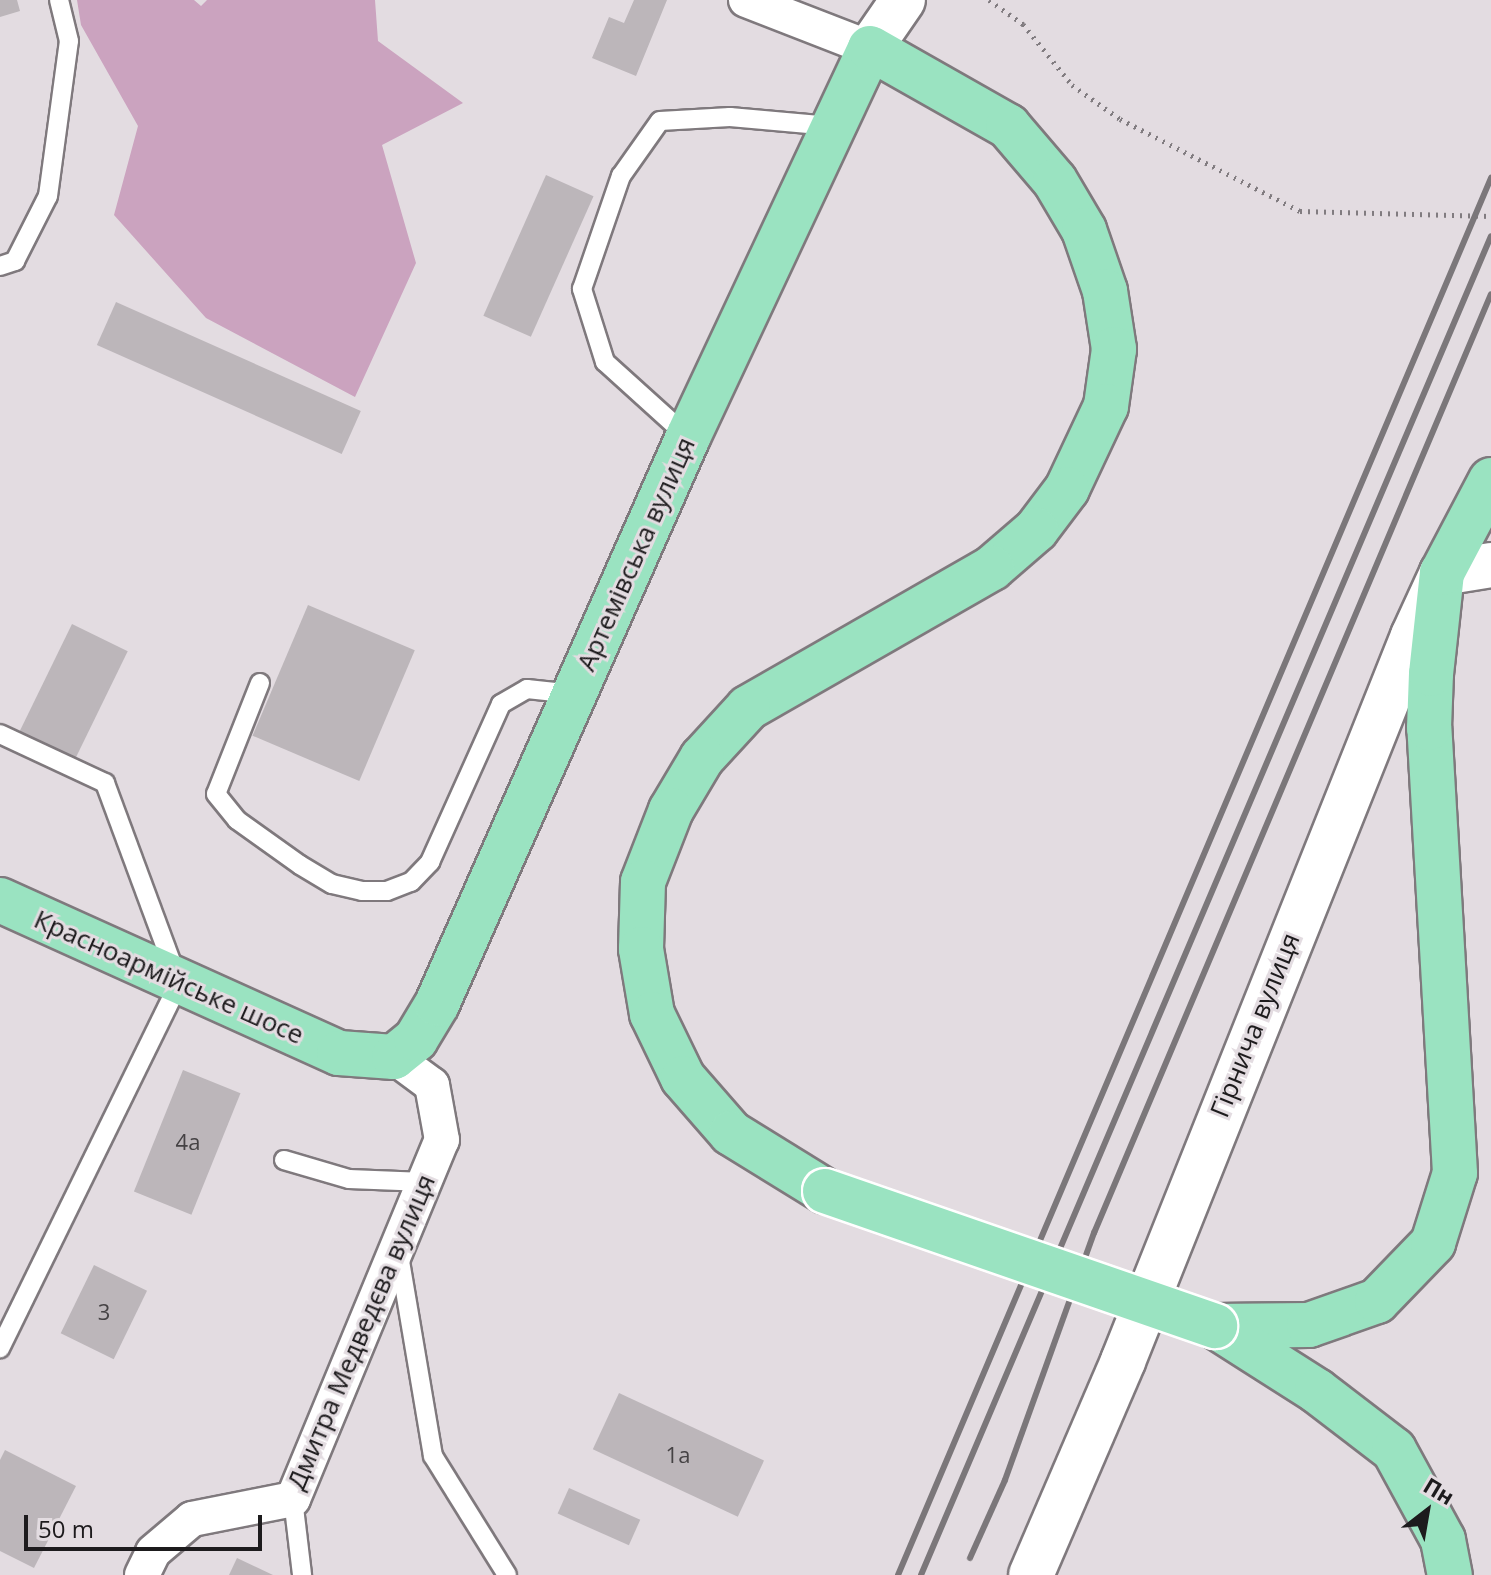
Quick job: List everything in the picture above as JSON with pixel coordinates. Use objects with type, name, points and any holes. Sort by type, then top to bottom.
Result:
[{"type":"main road","name":"Артемівська вулиця","points":[[394,1057],[416,1039],[437,1004],[688,437],[831,126],[870,48],[903,0]]},
{"type":"main road","points":[[870,48],[1008,126],[1055,181],[1084,230],[1105,291],[1114,349],[1106,406],[1067,489],[1036,530],[992,568],[748,708],[702,758],[671,810],[643,882],[641,949],[652,1014],[683,1078],[731,1133],[825,1191],[1215,1326],[1317,1391],[1394,1450],[1443,1540],[1450,1575]]},
{"type":"main road","name":"Гірнича вулиця","points":[[1031,1575],[1123,1361],[1366,744],[1442,573],[1491,480]]},
{"type":"main road","points":[[1215,1326],[1309,1325],[1377,1301],[1433,1243],[1455,1173],[1429,728],[1442,573],[1491,565]]},
{"type":"main road","name":"Красноармійське шосе","points":[[0,900],[339,1053],[394,1057]]},
{"type":"street","points":[[746,0],[870,48]]},
{"type":"street","name":"Дмитра Медведєва вулиця","points":[[142,1575],[153,1552],[192,1519],[293,1499],[442,1140],[432,1085],[394,1057]]},
{"type":"lane","points":[[0,266],[15,261],[48,196],[69,41],[59,0]]},
{"type":"lane","points":[[688,437],[605,362],[582,289],[621,176],[660,121],[730,117],[831,126]]},
{"type":"lane","points":[[260,683],[216,794],[237,820],[300,865],[332,884],[362,891],[387,891],[411,882],[430,862],[501,704],[527,689],[574,694]]},
{"type":"lane","points":[[0,734],[105,783],[179,983],[0,1349]]},
{"type":"lane","points":[[284,1160],[349,1179],[425,1182]]},
{"type":"lane","points":[[398,1248],[433,1456],[507,1575]]},
{"type":"lane","points":[[293,1499],[302,1575]]},
{"type":"path","points":[[989,0],[1023,24],[1072,85],[1120,119],[1300,211],[1491,216]]},
{"type":"shaded area","points":[[77,0],[194,0],[201,6],[207,0],[375,0],[378,41],[463,103],[382,145],[416,263],[355,397],[206,318],[114,215],[138,126],[81,25]]},
{"type":"building","points":[[0,0],[17,0],[20,11],[0,17]]},
{"type":"building","points":[[634,0],[667,0],[636,76],[592,58],[609,17],[624,23]]},
{"type":"building","points":[[546,175],[594,196],[531,337],[483,316]]},
{"type":"building","points":[[116,302],[361,411],[342,454],[97,345]]},
{"type":"building","points":[[308,605],[415,650],[359,781],[253,736]]},
{"type":"building","points":[[72,624],[128,651],[74,762],[18,735]]},
{"type":"building","points":[[183,1070],[240,1093],[191,1215],[134,1191]]},
{"type":"building","points":[[94,1265],[147,1291],[114,1359],[61,1333]]},
{"type":"building","points":[[619,1393],[764,1461],[738,1517],[593,1449]]},
{"type":"building","points":[[5,1450],[76,1486],[34,1568],[0,1551],[0,1460]]},
{"type":"building","points":[[569,1488],[640,1520],[629,1545],[558,1514]]},
{"type":"building","points":[[237,1558],[273,1575],[229,1575]]},
{"type":"railway","points":[[898,1575],[1491,178]]},
{"type":"railway","points":[[921,1575],[1491,236]]},
{"type":"railway","points":[[970,1558],[1005,1480],[1094,1233],[1491,294]]}]
